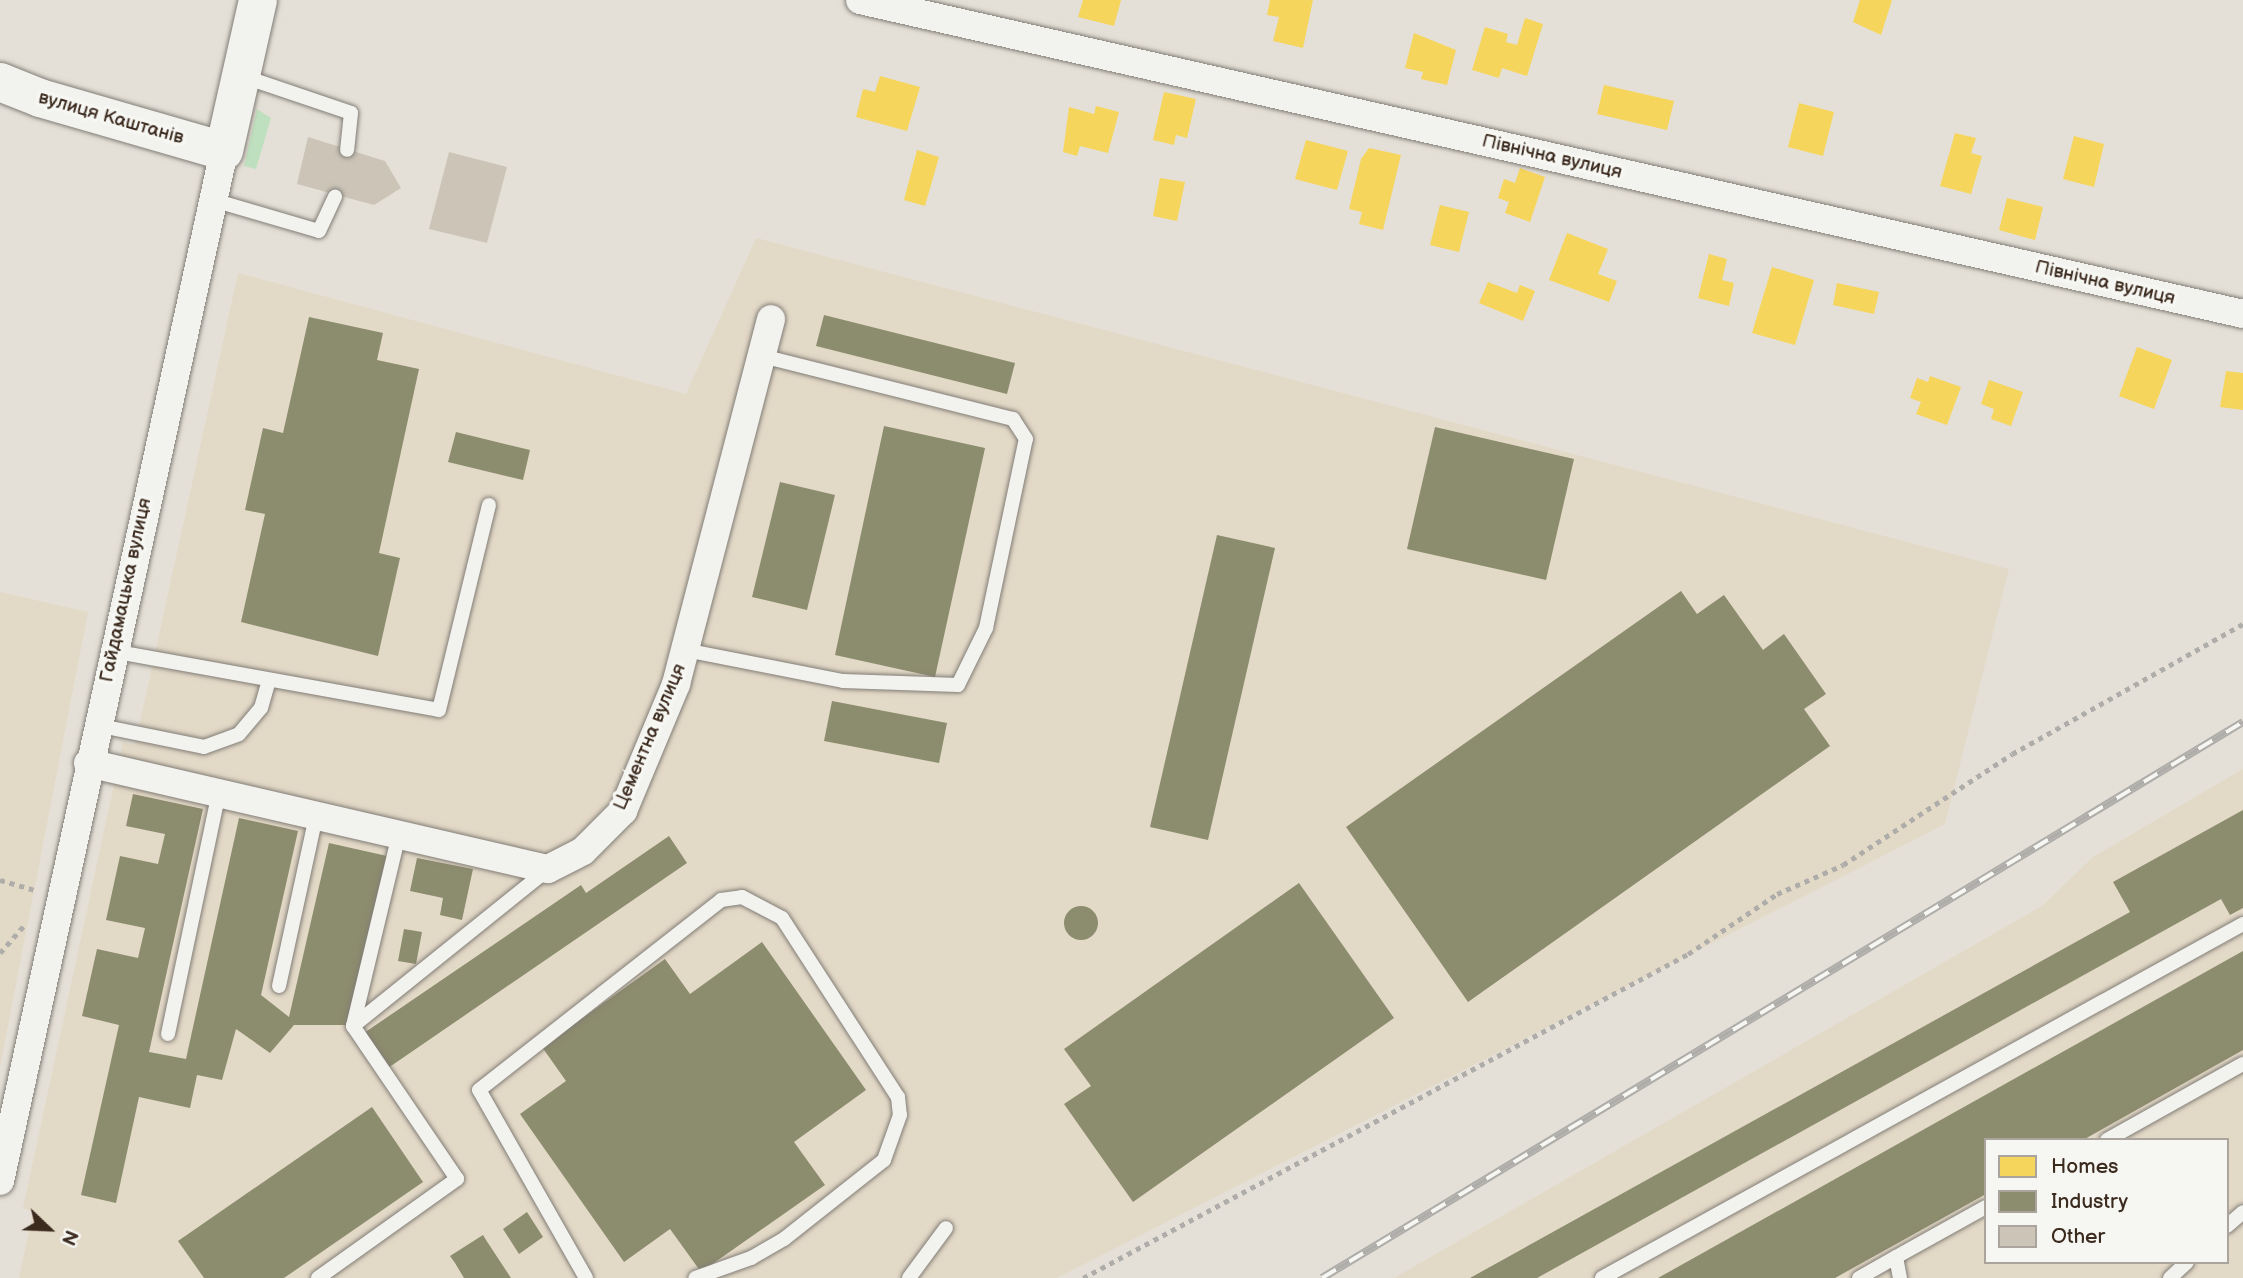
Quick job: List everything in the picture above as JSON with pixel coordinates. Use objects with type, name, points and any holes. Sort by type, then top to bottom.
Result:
[{"type":"street","name":"Гайдамацька вулиця","points":[[0,1181],[112,651],[258,0]]},
{"type":"street","name":"Північна вулиця","points":[[860,0],[2243,314]]},
{"type":"street","name":"вулиця Каштанів","points":[[0,82],[40,98],[224,151]]},
{"type":"street","name":"Цементна вулиця","points":[[548,869],[583,851],[623,811],[685,650],[771,319]]},
{"type":"street","points":[[88,763],[548,869]]},
{"type":"lane","points":[[241,75],[351,113],[347,150]]},
{"type":"lane","points":[[213,200],[319,231],[335,197]]},
{"type":"lane","points":[[685,650],[843,681],[958,685],[986,628],[1026,439],[1013,419],[762,356]]},
{"type":"lane","points":[[112,651],[439,710],[489,505]]},
{"type":"lane","points":[[96,725],[204,747],[239,734],[261,708],[269,680]]},
{"type":"lane","points":[[168,1034],[219,793]]},
{"type":"lane","points":[[279,986],[316,816]]},
{"type":"lane","points":[[318,1278],[457,1179],[353,1026],[399,835]]},
{"type":"lane","points":[[353,1026],[548,869]]},
{"type":"lane","points":[[586,1278],[479,1090],[721,900],[742,897],[782,918],[898,1097],[900,1115],[890,1152],[864,1176],[784,1239],[751,1258],[695,1278]]},
{"type":"lane","points":[[1602,1278],[2243,924]]},
{"type":"lane","points":[[2111,1138],[2243,1064]]},
{"type":"lane","points":[[1859,1278],[1984,1209]]},
{"type":"lane","points":[[2229,1224],[2243,1212]]},
{"type":"lane","points":[[909,1278],[946,1228]]},
{"type":"lane","points":[[1896,1257],[1900,1278]]},
{"type":"lane","points":[[2170,1278],[2186,1264]]},
{"type":"path","points":[[1083,1278],[1688,954],[1777,894],[1843,865],[2012,754],[2243,624]]},
{"type":"shaded area","points":[[756,238],[2009,569],[1945,824],[1057,1278],[19,1278],[33,1212],[23,1208],[123,742],[135,745],[238,273],[686,394]]},
{"type":"shaded area","points":[[0,592],[88,612],[0,1067]]},
{"type":"shaded area","points":[[2243,769],[2243,1278],[1394,1278],[2042,906],[2093,857]]},
{"type":"green space","points":[[257,109],[271,118],[256,169],[244,166]]},
{"type":"building: Homes","points":[[1083,0],[1121,0],[1114,26],[1078,17]]},
{"type":"building: Homes","points":[[1270,0],[1313,0],[1303,48],[1273,41],[1279,17],[1267,15]]},
{"type":"building: Homes","points":[[1860,0],[1892,0],[1881,35],[1853,22]]},
{"type":"building: Homes","points":[[1525,18],[1543,24],[1527,76],[1502,68],[1499,78],[1472,70],[1485,27],[1508,34],[1506,42],[1517,45]]},
{"type":"building: Homes","points":[[1414,33],[1456,50],[1447,85],[1421,79],[1423,72],[1405,68]]},
{"type":"building: Homes","points":[[880,76],[920,87],[907,131],[856,117],[863,89],[875,92]]},
{"type":"building: Homes","points":[[1604,85],[1674,101],[1667,130],[1597,114]]},
{"type":"building: Homes","points":[[1164,92],[1196,99],[1187,138],[1176,135],[1174,145],[1153,140]]},
{"type":"building: Homes","points":[[1799,103],[1834,112],[1823,156],[1788,147]]},
{"type":"building: Homes","points":[[1096,106],[1119,112],[1108,153],[1080,146],[1077,156],[1063,152],[1069,107],[1094,114]]},
{"type":"building: Homes","points":[[1955,133],[1976,138],[1971,153],[1982,156],[1971,194],[1940,186]]},
{"type":"building: Homes","points":[[2074,136],[2104,144],[2094,187],[2063,179]]},
{"type":"building: Homes","points":[[1306,140],[1348,151],[1337,190],[1295,179]]},
{"type":"building: Homes","points":[[1369,148],[1401,155],[1383,230],[1359,224],[1362,212],[1349,209],[1361,159]]},
{"type":"building: Homes","points":[[917,150],[939,157],[925,206],[904,200]]},
{"type":"building: Homes","points":[[1520,168],[1545,177],[1530,222],[1505,213],[1509,202],[1498,198],[1504,179],[1515,183]]},
{"type":"building: Homes","points":[[1160,178],[1185,182],[1177,221],[1153,216]]},
{"type":"building: Homes","points":[[2007,198],[2043,207],[2035,240],[1999,230]]},
{"type":"building: Homes","points":[[1440,205],[1469,212],[1459,252],[1430,245]]},
{"type":"building: Homes","points":[[1567,233],[1608,249],[1598,274],[1617,281],[1609,302],[1549,280]]},
{"type":"building: Homes","points":[[1709,254],[1727,259],[1722,280],[1734,283],[1729,306],[1698,298]]},
{"type":"building: Homes","points":[[1772,267],[1814,280],[1795,345],[1752,333]]},
{"type":"building: Homes","points":[[1488,282],[1517,293],[1520,285],[1535,291],[1523,321],[1479,303]]},
{"type":"building: Homes","points":[[1837,283],[1879,292],[1874,314],[1833,305]]},
{"type":"building: Homes","points":[[2137,347],[2172,360],[2154,409],[2119,396]]},
{"type":"building: Homes","points":[[2226,371],[2243,373],[2243,410],[2220,407]]},
{"type":"building: Homes","points":[[1930,376],[1961,387],[1947,425],[1916,414],[1921,402],[1910,398],[1917,378],[1928,382]]},
{"type":"building: Homes","points":[[1989,380],[2023,392],[2011,426],[1991,419],[1994,409],[1981,404]]},
{"type":"building: Industry","points":[[824,315],[1015,363],[1007,394],[816,346]]},
{"type":"building: Industry","points":[[309,317],[383,333],[377,360],[419,369],[379,553],[400,558],[378,656],[241,622],[265,514],[245,510],[263,428],[283,433]]},
{"type":"building: Industry","points":[[884,426],[985,448],[935,677],[835,655]]},
{"type":"building: Industry","points":[[1435,427],[1574,459],[1546,580],[1407,549]]},
{"type":"building: Industry","points":[[456,432],[530,450],[523,480],[448,462]]},
{"type":"building: Industry","points":[[780,482],[835,495],[807,610],[752,597]]},
{"type":"building: Industry","points":[[1217,535],[1275,548],[1208,840],[1150,827]]},
{"type":"building: Industry","points":[[1681,591],[1697,614],[1724,595],[1763,650],[1784,634],[1826,694],[1804,709],[1830,746],[1468,1002],[1346,827]]},
{"type":"building: Industry","points":[[832,701],[947,723],[939,763],[824,741]]},
{"type":"building: Industry","points":[[133,794],[203,809],[149,1052],[186,1059],[239,818],[298,831],[261,995],[289,1017],[329,843],[387,856],[347,1025],[294,1025],[270,1053],[236,1029],[222,1080],[197,1075],[190,1108],[139,1097],[116,1203],[81,1195],[119,1025],[82,1016],[97,949],[138,958],[145,928],[106,920],[120,856],[158,864],[165,834],[126,826]]},
{"type":"building: Industry","points":[[2243,810],[2243,908],[2230,915],[2221,899],[1537,1278],[1470,1278],[2130,912],[2113,882]]},
{"type":"building: Industry","points":[[669,836],[687,863],[388,1068],[364,1033],[581,885],[586,893]]},
{"type":"building: Industry","points":[[417,858],[473,869],[462,920],[440,915],[443,898],[410,891]]},
{"type":"building: Industry","points":[[1299,883],[1394,1018],[1133,1202],[1064,1104],[1091,1086],[1064,1049]]},
{"type":"building: Industry","points":[[1081,906],[1093,911],[1098,923],[1093,935],[1081,940],[1069,935],[1064,923],[1069,911]]},
{"type":"building: Industry","points":[[404,929],[422,932],[416,964],[398,961]]},
{"type":"building: Industry","points":[[762,942],[866,1090],[794,1142],[825,1185],[701,1272],[670,1229],[624,1262],[520,1114],[566,1081],[542,1047],[665,959],[690,994]]},
{"type":"building: Industry","points":[[2243,951],[2243,1050],[2087,1138],[1984,1138],[1984,1195],[1835,1278],[1658,1278]]},
{"type":"building: Industry","points":[[372,1107],[423,1182],[284,1278],[204,1278],[178,1241]]},
{"type":"building: Industry","points":[[527,1212],[543,1237],[519,1254],[503,1229]]},
{"type":"building: Industry","points":[[483,1235],[511,1278],[464,1278],[450,1256]]},
{"type":"building: Other","points":[[308,137],[385,161],[401,188],[374,205],[297,184]]},
{"type":"building: Other","points":[[449,152],[507,167],[487,243],[429,229]]},
{"type":"railway","points":[[1322,1278],[2243,722]]}]
